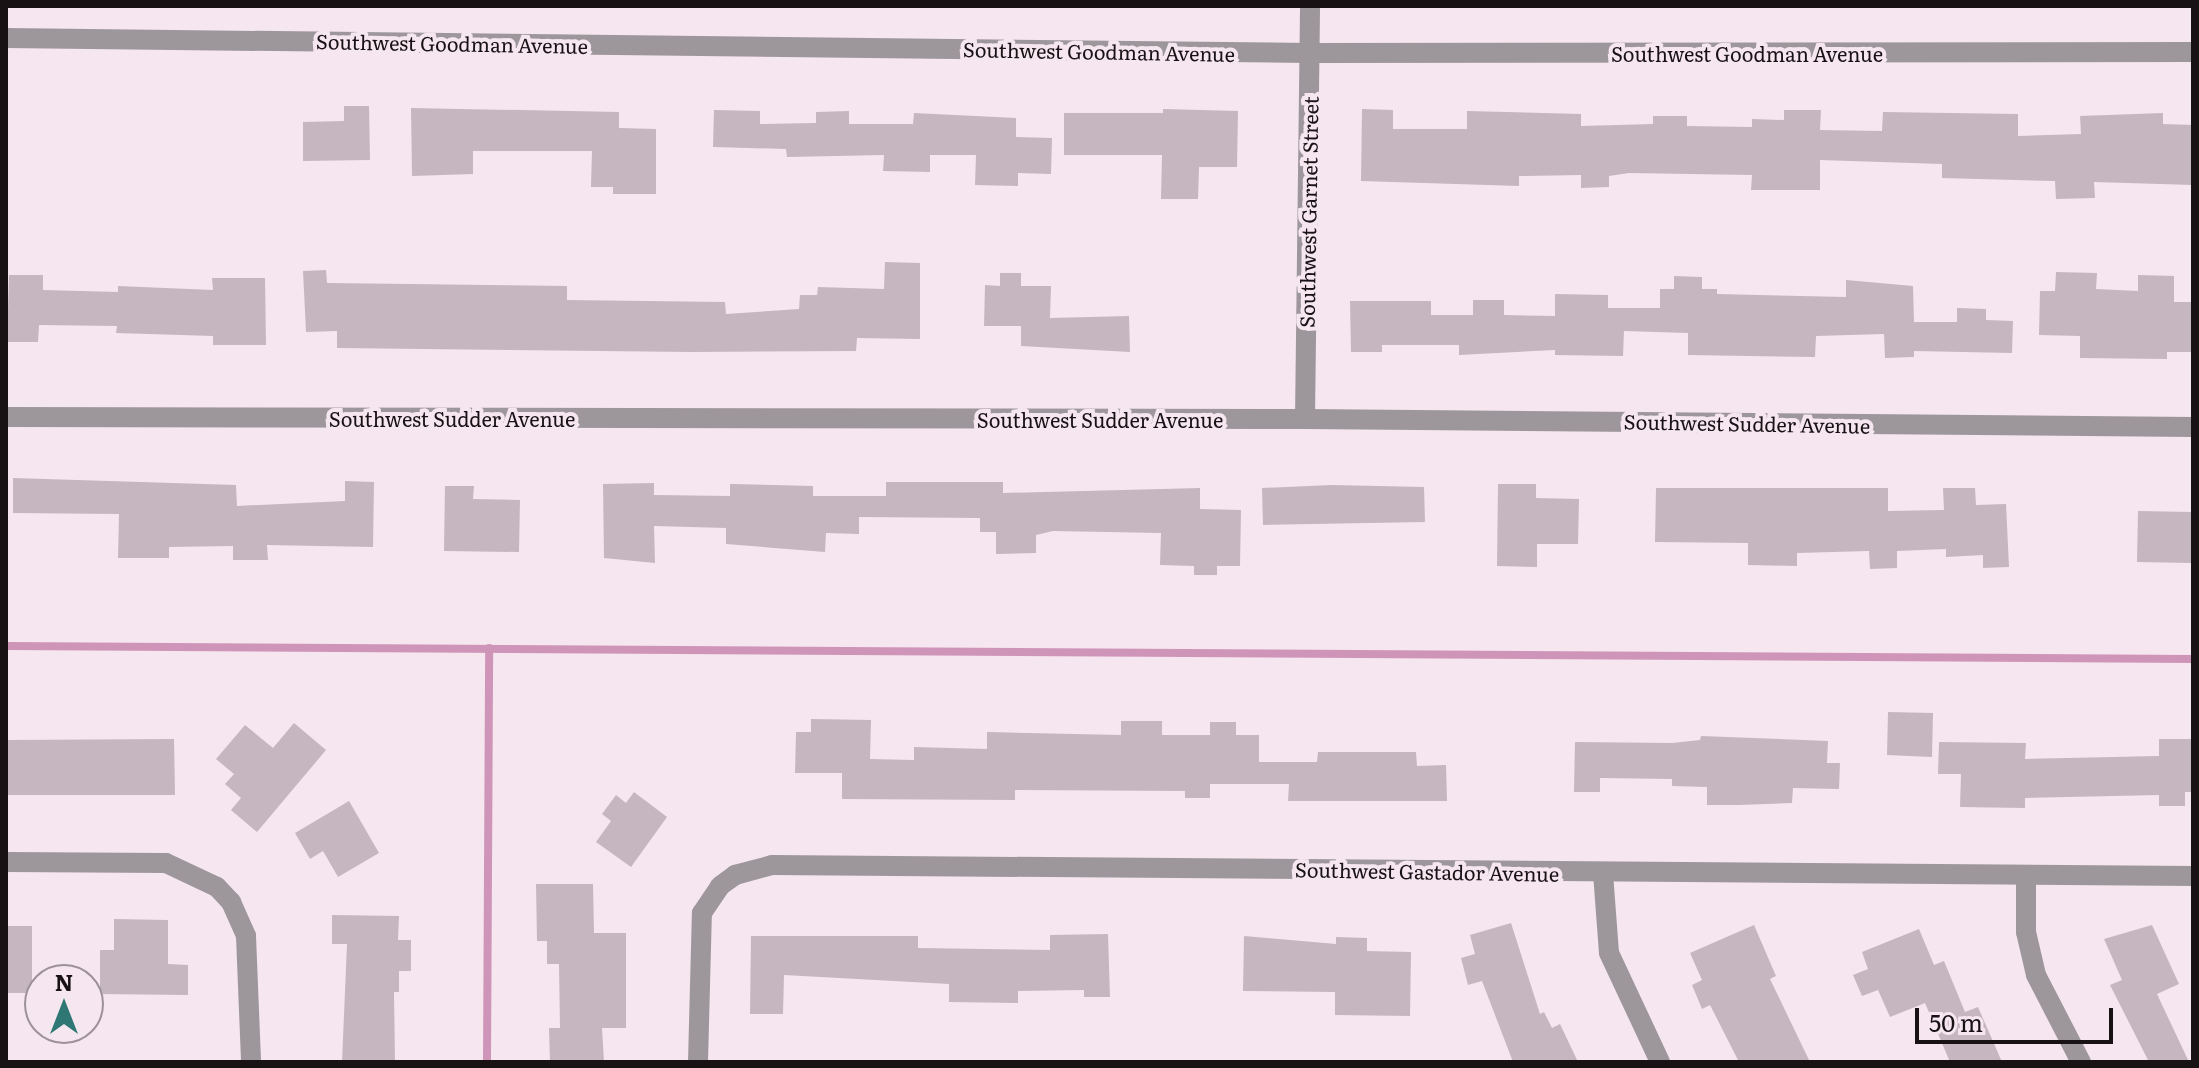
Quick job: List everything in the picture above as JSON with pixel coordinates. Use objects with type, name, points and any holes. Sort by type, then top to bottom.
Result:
[{"type":"street","name":"Southwest Garnet Street","points":[[1305,419],[1310,6]]},
{"type":"street","name":"Southwest Goodman Avenue","points":[[6,38],[1310,53],[2193,52]]},
{"type":"street","name":"Southwest Sudder Avenue","points":[[6,417],[1305,419],[2193,427]]},
{"type":"street","points":[[6,862],[166,863],[199,875],[231,902],[250,956],[251,1062]]},
{"type":"street","name":"Southwest Gastador Avenue","points":[[698,1062],[698,934],[702,913],[720,886],[743,872],[772,865],[2193,876]]},
{"type":"street","points":[[1603,873],[1609,953],[1660,1062]]},
{"type":"street","points":[[2026,876],[2026,932],[2036,975],[2081,1062]]},
{"type":"building","points":[[344,106],[369,106],[370,160],[303,161],[303,122],[344,121]]},
{"type":"building","points":[[411,108],[619,112],[619,128],[656,129],[656,194],[613,194],[613,187],[591,187],[592,151],[473,151],[473,174],[412,176]]},
{"type":"building","points":[[1163,109],[1238,111],[1237,167],[1199,167],[1198,199],[1161,199],[1162,155],[1064,155],[1064,113],[1163,113]]},
{"type":"building","points":[[1362,109],[1393,110],[1393,129],[1467,129],[1467,111],[1581,114],[1581,126],[1653,124],[1653,116],[1687,116],[1687,126],[1752,127],[1752,119],[1784,120],[1784,110],[1821,110],[1820,130],[1882,131],[1883,112],[2018,114],[2018,136],[2081,134],[2080,116],[2163,113],[2163,124],[2193,125],[2193,185],[2094,182],[2095,198],[2056,199],[2055,181],[1942,178],[1942,164],[1820,160],[1820,190],[1751,190],[1752,175],[1629,173],[1609,176],[1609,187],[1581,188],[1581,175],[1519,176],[1519,186],[1361,181]]},
{"type":"building","points":[[714,110],[760,111],[760,124],[816,123],[816,112],[849,111],[849,124],[913,124],[914,113],[1016,118],[1016,137],[1052,138],[1051,174],[1018,173],[1018,186],[975,185],[976,155],[930,155],[930,172],[883,171],[884,155],[787,157],[786,149],[713,147]]},
{"type":"building","points":[[885,262],[920,263],[920,339],[857,338],[856,351],[337,348],[337,331],[306,332],[303,271],[326,270],[327,283],[567,286],[567,300],[725,302],[726,314],[799,309],[800,295],[817,295],[818,287],[884,289]]},
{"type":"building","points":[[2056,272],[2097,273],[2096,289],[2138,291],[2138,275],[2174,276],[2174,302],[2193,302],[2193,352],[2167,352],[2167,359],[2080,358],[2080,336],[2039,335],[2040,291],[2055,291]]},
{"type":"building","points":[[1000,273],[1021,273],[1021,286],[1051,286],[1050,318],[1129,316],[1130,352],[1021,346],[1021,326],[984,326],[985,285],[1000,286]]},
{"type":"building","points":[[9,275],[43,275],[43,290],[118,292],[118,286],[213,290],[212,278],[265,278],[266,345],[213,345],[213,336],[116,333],[117,326],[39,325],[38,342],[7,342]]},
{"type":"building","points":[[1674,276],[1702,277],[1702,289],[1717,289],[1717,294],[1846,297],[1846,280],[1913,286],[1914,322],[1957,322],[1957,308],[1986,309],[1986,320],[2013,321],[2012,353],[1914,351],[1914,357],[1885,358],[1884,334],[1816,336],[1815,357],[1688,355],[1688,333],[1624,331],[1623,356],[1555,355],[1555,350],[1459,355],[1459,345],[1382,345],[1382,352],[1351,352],[1350,301],[1431,301],[1431,315],[1473,315],[1473,300],[1504,300],[1504,315],[1555,316],[1555,294],[1608,295],[1608,308],[1660,308],[1660,289],[1674,289]]},
{"type":"building","points":[[13,478],[236,485],[237,506],[345,501],[345,481],[374,482],[373,547],[267,545],[268,560],[233,560],[233,546],[169,547],[169,558],[118,558],[119,514],[13,513]]},
{"type":"building","points":[[886,482],[1003,482],[1003,493],[1200,488],[1200,509],[1241,510],[1240,566],[1217,566],[1217,575],[1194,575],[1194,566],[1160,565],[1161,533],[1053,531],[1036,535],[1036,553],[996,554],[996,532],[980,532],[980,518],[859,517],[859,534],[826,533],[825,552],[726,544],[726,528],[654,526],[655,563],[604,558],[603,484],[654,483],[654,495],[730,496],[730,484],[813,486],[813,496],[886,496]]},
{"type":"building","points":[[1498,484],[1536,484],[1536,498],[1579,499],[1578,544],[1537,544],[1537,567],[1497,566]]},
{"type":"building","points":[[1331,485],[1424,487],[1425,522],[1263,525],[1262,488]]},
{"type":"building","points":[[445,486],[474,486],[473,499],[520,500],[519,552],[444,551]]},
{"type":"building","points":[[1656,488],[1888,488],[1888,511],[1944,510],[1943,488],[1975,488],[1976,505],[2006,504],[2009,567],[1983,568],[1983,555],[1946,557],[1946,549],[1897,551],[1897,568],[1870,569],[1869,551],[1797,553],[1797,566],[1748,565],[1748,543],[1655,542]]},
{"type":"building","points":[[2138,511],[2193,512],[2193,563],[2137,562]]},
{"type":"building","points":[[1888,712],[1933,713],[1932,757],[1887,755]]},
{"type":"building","points":[[811,719],[871,720],[870,759],[914,760],[914,747],[987,749],[987,732],[1121,735],[1121,721],[1162,721],[1162,735],[1210,735],[1210,722],[1236,722],[1236,735],[1259,735],[1259,762],[1317,762],[1318,752],[1416,752],[1417,766],[1446,765],[1447,801],[1288,801],[1289,784],[1210,784],[1210,798],[1185,798],[1185,791],[1015,790],[1015,800],[842,799],[842,773],[795,773],[796,732],[811,732]]},
{"type":"building","points":[[294,723],[326,750],[257,832],[231,810],[241,798],[225,784],[234,774],[216,759],[245,725],[273,748]]},
{"type":"building","points":[[1701,736],[1828,741],[1827,763],[1840,763],[1839,789],[1793,788],[1792,803],[1738,805],[1707,805],[1707,787],[1672,786],[1672,779],[1600,778],[1600,792],[1574,792],[1575,742],[1672,743],[1700,740]]},
{"type":"building","points":[[174,739],[175,795],[6,795],[6,740]]},
{"type":"building","points":[[2159,739],[2193,739],[2193,792],[2185,792],[2185,806],[2159,806],[2159,795],[2025,798],[2025,808],[1960,807],[1961,774],[1938,774],[1939,742],[2026,743],[2025,759],[2159,756]]},
{"type":"building","points":[[634,792],[667,817],[631,867],[596,842],[611,821],[602,814],[616,795],[626,803]]},
{"type":"building","points":[[349,801],[379,853],[338,877],[323,851],[310,859],[295,833]]},
{"type":"building","points":[[536,884],[593,884],[594,933],[626,933],[626,1028],[602,1028],[604,1062],[550,1062],[549,1028],[560,1028],[559,964],[547,964],[547,941],[537,941]]},
{"type":"building","points":[[332,915],[399,916],[398,940],[411,940],[411,971],[399,971],[399,992],[394,992],[395,1062],[342,1062],[347,944],[332,944]]},
{"type":"building","points":[[114,919],[168,920],[168,964],[188,965],[188,995],[104,994],[104,964],[100,964],[100,950],[114,950]]},
{"type":"building","points":[[1511,923],[1540,1014],[1544,1012],[1552,1028],[1560,1024],[1578,1062],[1513,1062],[1482,981],[1468,985],[1461,958],[1475,954],[1470,935]]},
{"type":"building","points":[[1754,925],[1776,976],[1770,979],[1810,1062],[1739,1062],[1710,1005],[1702,1009],[1692,985],[1702,980],[1690,953]]},
{"type":"building","points":[[2152,925],[2179,984],[2157,994],[2189,1062],[2149,1062],[2110,985],[2122,980],[2104,939]]},
{"type":"building","points":[[6,926],[32,926],[32,964],[24,964],[24,993],[6,993]]},
{"type":"building","points":[[1919,929],[1934,965],[1944,961],[1965,1012],[1978,1007],[2002,1062],[1950,1062],[1925,1003],[1890,1017],[1878,990],[1862,996],[1853,975],[1868,969],[1862,952]]},
{"type":"building","points":[[1108,934],[1110,997],[1084,997],[1084,990],[1018,991],[1018,1003],[949,1002],[949,984],[784,975],[783,1014],[750,1014],[751,936],[918,936],[918,948],[1050,950],[1050,935]]},
{"type":"building","points":[[1244,936],[1336,944],[1336,937],[1367,938],[1367,951],[1411,952],[1410,1016],[1335,1015],[1335,992],[1243,991]]},
{"type":"waterway","points":[[6,646],[2193,659]]},
{"type":"waterway","points":[[487,1062],[489,648]]}]
